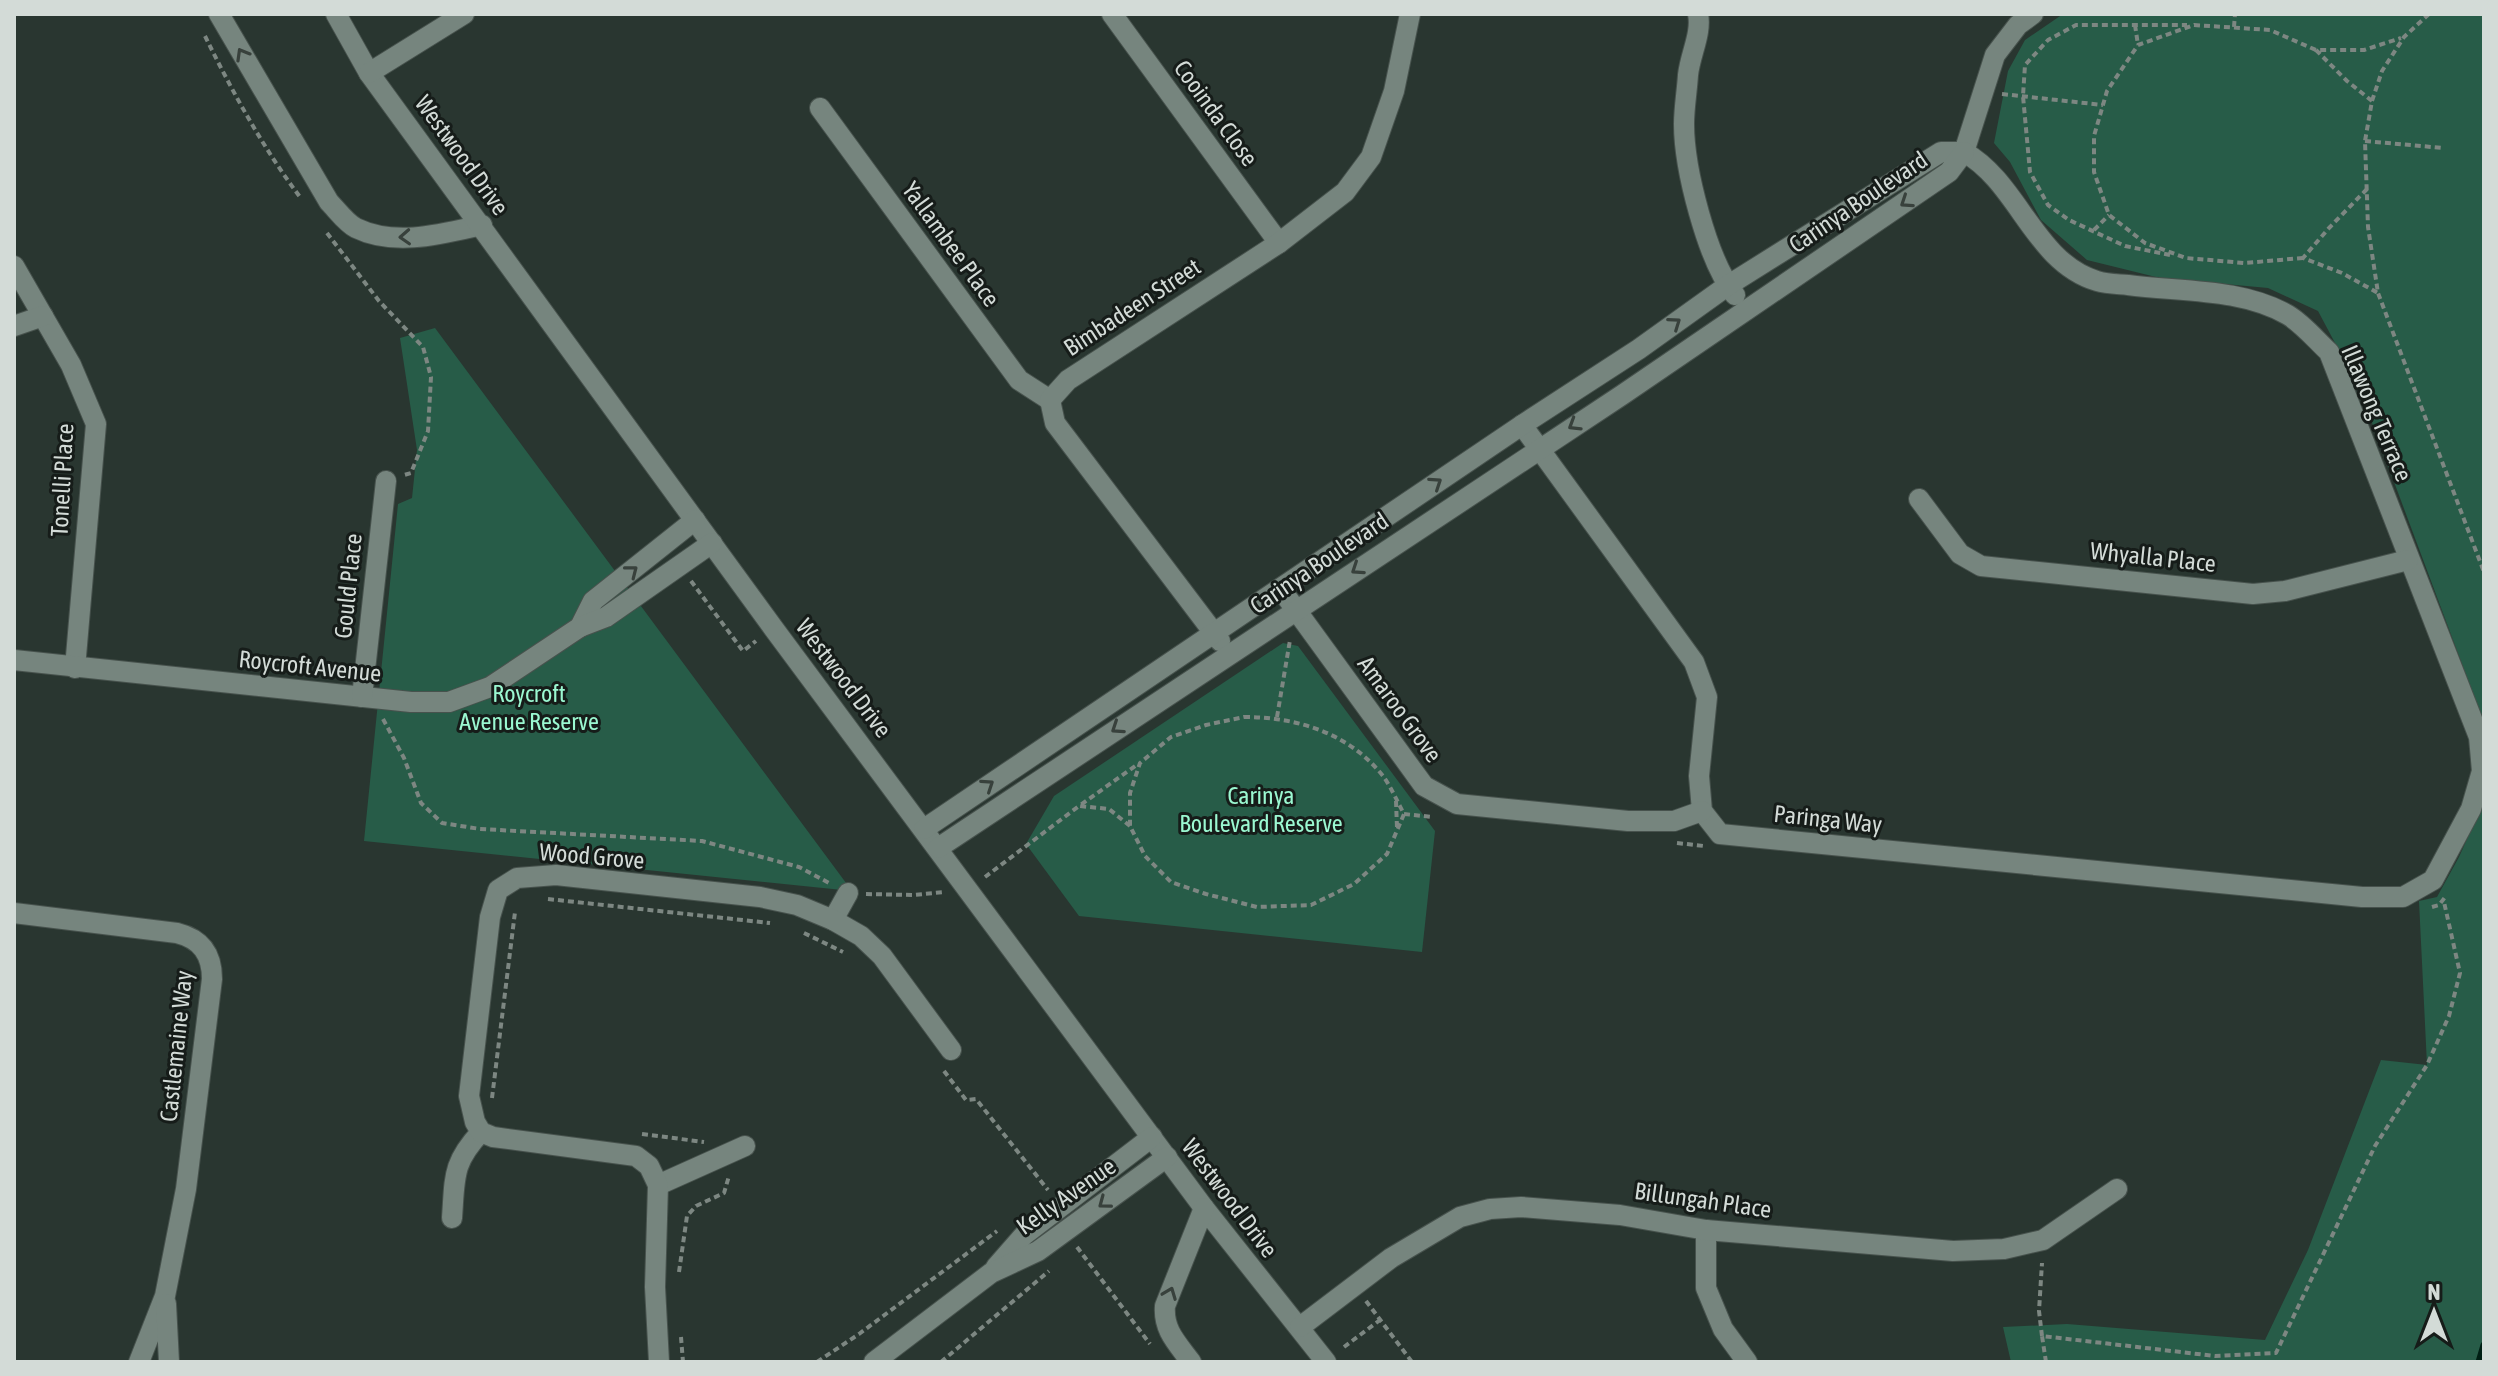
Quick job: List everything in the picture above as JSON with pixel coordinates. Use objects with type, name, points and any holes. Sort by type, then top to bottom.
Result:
[{"type":"street","points":[[219,14],[329,202],[354,228],[387,238],[436,235],[482,225]]},
{"type":"street","name":"Westwood Drive","points":[[336,14],[369,73],[774,629],[1204,1208],[1326,1362]]},
{"type":"street","points":[[369,73],[464,14]]},
{"type":"street","name":"Cooinda Close","points":[[1112,14],[1279,243]]},
{"type":"street","name":"Bimbadeen Street","points":[[1050,400],[1068,380],[1279,243],[1345,192],[1371,157],[1394,91],[1410,14]]},
{"type":"street","points":[[1698,14],[1689,65],[1684,126],[1697,207],[1727,286],[1745,309]]},
{"type":"street","points":[[1964,152],[1995,55],[2018,25],[2033,14]]},
{"type":"street","name":"Yallambee Place","points":[[820,108],[1019,380],[1050,400]]},
{"type":"street","name":"Carinya Boulevard","points":[[924,829],[1605,372],[1727,286],[1941,152],[1964,152]]},
{"type":"street","name":"Carinya Boulevard","points":[[938,848],[1622,395],[1949,172],[1964,152]]},
{"type":"street","name":"Illawong Terrace","points":[[1964,152],[1982,162],[2005,187],[2036,233],[2066,266],[2097,281],[2252,299],[2290,317],[2329,352],[2479,737],[2482,771],[2471,809],[2433,880],[2403,897]]},
{"type":"street","points":[[1851,208],[1865,230]]},
{"type":"street","name":"Tonelli Place","points":[[14,266],[71,365],[96,424],[75,668]]},
{"type":"street","points":[[14,326],[43,316]]},
{"type":"street","points":[[1639,349],[1657,371]]},
{"type":"street","points":[[1605,372],[1622,395]]},
{"type":"street","points":[[1050,400],[1055,423],[1230,654]]},
{"type":"street","points":[[1522,425],[1694,662],[1707,697],[1699,776],[1702,811]]},
{"type":"street","name":"Gould Place","points":[[362,697],[386,481]]},
{"type":"street","name":"Whyalla Place","points":[[1919,499],[1960,554],[1981,566],[2253,594],[2285,591],[2408,560]]},
{"type":"street","points":[[1396,510],[1415,530]]},
{"type":"street","name":"Roycroft Avenue","points":[[580,627],[593,601],[695,520]]},
{"type":"street","name":"Roycroft Avenue","points":[[14,660],[411,702],[449,702],[490,687],[580,627],[606,617],[712,543]]},
{"type":"street","name":"Amaroo Grove","points":[[1281,588],[1424,786],[1457,804],[1628,821],[1674,821],[1702,811]]},
{"type":"street","points":[[1131,688],[1144,709]]},
{"type":"street","points":[[1037,751],[1049,773]]},
{"type":"street","name":"Paringa Way","points":[[1702,811],[1720,834],[2346,896],[2403,897]]},
{"type":"street","name":"Wood Grove","points":[[481,1132],[471,1111],[469,1083],[490,917],[496,892],[507,883],[537,875],[760,897],[797,905],[833,920],[861,936],[882,956],[944,1056]]},
{"type":"street","points":[[833,920],[848,893]]},
{"type":"street","name":"Castlemaine Way","points":[[14,913],[177,933],[197,941],[211,960],[212,979],[186,1189],[165,1296],[139,1362]]},
{"type":"street","points":[[452,1218],[459,1160],[481,1132],[500,1139],[636,1156],[649,1166],[658,1185],[655,1287],[659,1362]]},
{"type":"street","name":"Kelly Avenue","points":[[874,1362],[991,1273],[1024,1235],[1152,1137]]},
{"type":"street","points":[[658,1185],[745,1146]]},
{"type":"street","name":"Kelly Avenue","points":[[991,1273],[1038,1251],[1167,1157]]},
{"type":"street","name":"Billungah Place","points":[[1300,1327],[1391,1258],[1460,1217],[1490,1209],[1521,1207],[1620,1215],[1706,1230],[1953,1251],[2004,1249],[2043,1240],[2117,1189]]},
{"type":"street","points":[[1191,1362],[1168,1331],[1164,1319],[1165,1306],[1204,1208]]},
{"type":"street","points":[[1706,1230],[1706,1288],[1723,1329],[1747,1362]]},
{"type":"street","name":"Castlemaine Way","points":[[165,1296],[169,1362]]},
{"type":"path","points":[[2234,27],[2235,14]]},
{"type":"path","points":[[2429,14],[2404,37],[2382,71],[2372,101],[2365,141],[2368,227],[2378,293],[2484,572]]},
{"type":"path","points":[[2372,101],[2316,50],[2270,30],[2194,25],[2076,25],[2048,40],[2025,65],[2023,96],[2030,172],[2048,205],[2069,220],[2125,246],[2186,258],[2244,263],[2303,258],[2342,273],[2378,293]]},
{"type":"path","points":[[2135,25],[2138,45]]},
{"type":"path","points":[[2186,258],[2145,243],[2109,215],[2094,172],[2094,136],[2107,91],[2138,45],[2194,25]]},
{"type":"path","points":[[201,27],[219,65],[283,174],[308,208]]},
{"type":"path","points":[[2316,50],[2364,50],[2404,37]]},
{"type":"path","points":[[1985,93],[2103,105]]},
{"type":"path","points":[[2365,141],[2443,148]]},
{"type":"path","points":[[2303,258],[2367,189]]},
{"type":"path","points":[[2094,230],[2109,215]]},
{"type":"path","points":[[325,231],[379,301],[423,347],[431,377],[428,431],[411,473],[386,481]]},
{"type":"path","points":[[690,579],[743,651],[774,629]]},
{"type":"path","points":[[1277,717],[1292,632]]},
{"type":"path","points":[[383,718],[404,758],[421,803],[442,823],[480,829],[702,841],[799,867],[848,893],[913,895],[969,890],[1079,806],[1140,763],[1171,737],[1244,717],[1277,717],[1323,730],[1364,755],[1385,778],[1404,814],[1387,854],[1354,884],[1311,905],[1257,907],[1171,882],[1145,856],[1130,826],[1109,809],[1079,806]]},
{"type":"path","points":[[1130,826],[1130,793],[1140,763]]},
{"type":"path","points":[[543,898],[771,923]]},
{"type":"path","points":[[2042,1336],[2215,1356],[2276,1353],[2375,1146],[2427,1065],[2449,1016],[2460,973],[2444,901]]},
{"type":"path","points":[[492,1104],[516,908]]},
{"type":"path","points":[[801,931],[856,959]]},
{"type":"path","points":[[944,1056],[966,1100],[976,1099],[1049,1192]]},
{"type":"path","points":[[640,1134],[708,1143],[723,1156],[728,1168],[728,1185],[719,1197],[696,1206],[687,1216],[678,1280]]},
{"type":"path","points":[[817,1362],[999,1230]]},
{"type":"path","points":[[2043,1240],[2039,1311],[2046,1362]]},
{"type":"path","points":[[1077,1247],[1155,1351]]},
{"type":"path","points":[[1362,1296],[1412,1362]]},
{"type":"path","points":[[1344,1347],[1380,1320]]},
{"type":"path","points":[[680,1327],[683,1362]]},
{"type":"green space","points":[[2063,14],[2484,14],[2484,723],[2359,388],[2318,311],[2268,288],[2160,278],[2087,260],[2041,220],[2010,162],[1994,143],[2008,71],[2025,40]]},
{"type":"green space","name":"Roycroft Avenue Reserve","points":[[435,328],[852,891],[364,841],[398,504],[412,498],[417,450],[400,338]]},
{"type":"green space","name":"Carinya Boulevard Reserve","points":[[1283,643],[1298,646],[1435,831],[1422,952],[1079,916],[1026,844],[1054,796]]},
{"type":"green space","points":[[2484,801],[2484,1362],[2011,1362],[2003,1327],[2067,1324],[2265,1340],[2308,1250],[2381,1060],[2427,1065],[2419,901],[2437,897]]},
{"type":"waterway","points":[[2479,1362],[2484,1345]]}]
